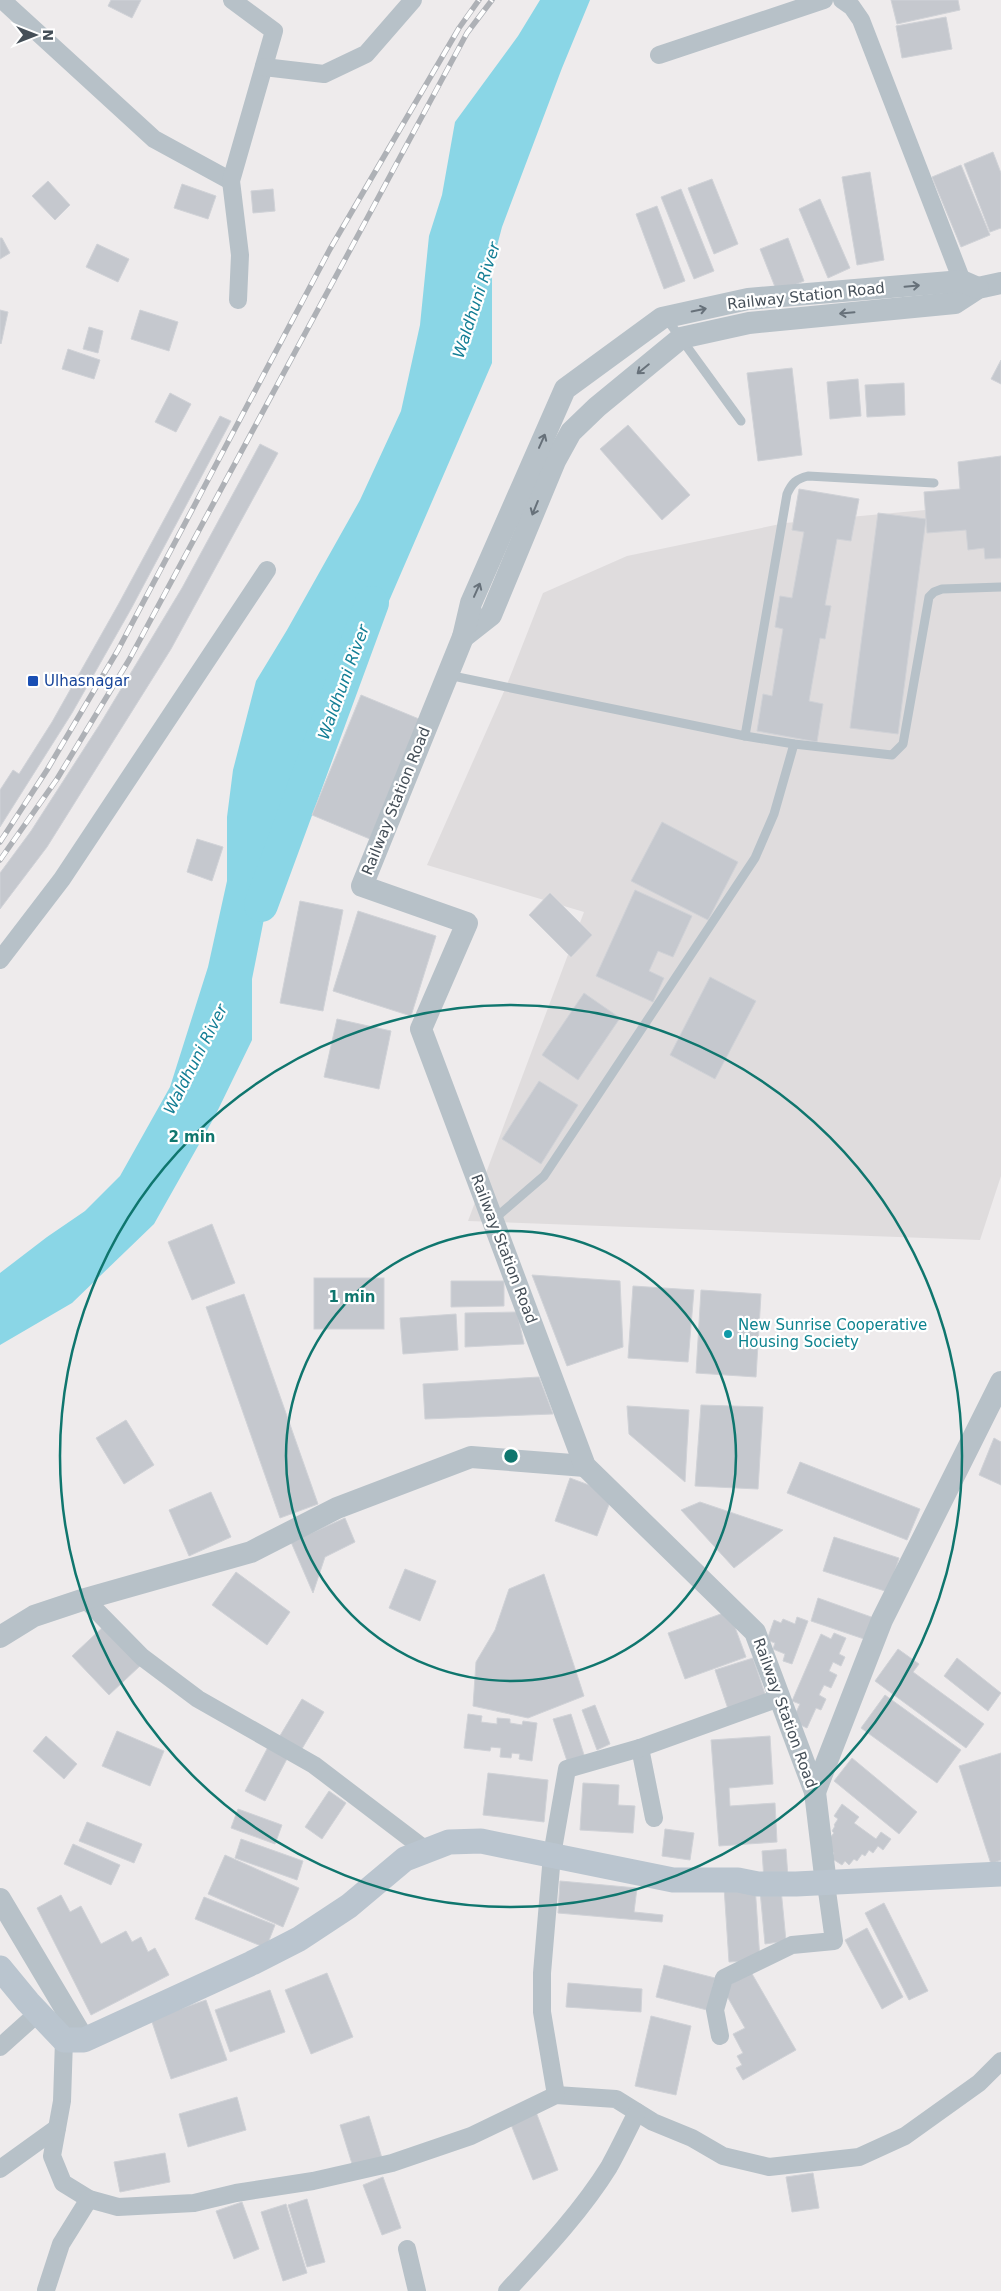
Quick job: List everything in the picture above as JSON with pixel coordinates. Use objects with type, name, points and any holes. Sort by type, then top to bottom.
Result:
[{"type":"main road","points":[[0,1968],[10,1991],[74,2040],[252,1963],[299,1938],[349,1906],[405,1859],[449,1842],[481,1841],[673,1880],[826,1884],[1001,1874]]},
{"type":"street","points":[[2,0],[154,139],[231,181]]},
{"type":"street","points":[[232,0],[274,31],[231,181],[240,255],[238,300]]},
{"type":"street","points":[[264,67],[324,74],[366,54],[413,0]]},
{"type":"street","points":[[842,0],[852,7],[861,20],[983,289]]},
{"type":"street","points":[[659,55],[816,1]]},
{"type":"street","name":"Railway Station Road","points":[[826,1884],[815,1792],[755,1632],[585,1466],[421,1029],[467,923],[362,886],[463,637],[471,603],[565,390],[665,317],[748,300],[983,289]]},
{"type":"street","name":"Railway Station Road","points":[[463,637],[491,615],[555,460],[571,432],[597,407],[681,338],[749,322],[955,303],[983,289]]},
{"type":"street","points":[[0,960],[62,879],[267,570]]},
{"type":"street","points":[[815,1792],[882,1620],[1001,1382]]},
{"type":"street","points":[[0,1637],[34,1616],[85,1599],[251,1552],[337,1508],[471,1457],[585,1466]]},
{"type":"street","points":[[85,1599],[142,1657],[198,1699],[314,1765],[426,1851]]},
{"type":"street","points":[[556,2095],[542,2012],[542,1973],[552,1855],[567,1769],[640,1748],[779,1698]]},
{"type":"street","points":[[640,1748],[654,1818]]},
{"type":"street","points":[[720,2036],[715,2010],[724,1978],[792,1945],[834,1941],[826,1884]]},
{"type":"street","points":[[0,1899],[74,2040],[52,2156],[63,2182],[89,2198],[118,2207],[194,2203],[236,2193],[313,2181],[392,2163],[463,2138],[556,2095],[616,2099],[653,2122],[692,2138],[723,2156],[769,2167],[829,2162],[860,2157],[905,2136],[979,2083],[1001,2061]]},
{"type":"street","points":[[0,2048],[38,2013]]},
{"type":"street","points":[[507,2291],[545,2250],[578,2210],[608,2167],[637,2112]]},
{"type":"street","points":[[0,2169],[57,2128]]},
{"type":"street","points":[[46,2290],[61,2244],[89,2198]]},
{"type":"street","points":[[407,2248],[417,2291]]},
{"type":"lane","points":[[665,317],[741,421]]},
{"type":"lane","points":[[745,736],[787,494],[792,484],[798,479],[808,476],[934,483]]},
{"type":"lane","points":[[448,675],[745,736],[885,756],[892,755],[903,744],[929,597],[934,592],[942,589],[1001,587]]},
{"type":"lane","points":[[493,1220],[544,1176],[755,858],[774,814],[794,744]]},
{"type":"shaded area","points":[[1001,503],[1001,1176],[980,1240],[468,1221],[584,912],[427,865],[506,687],[543,593],[627,556],[785,523]]},
{"type":"water","points":[[540,0],[590,0],[562,68],[502,227],[492,265],[492,363],[379,624],[354,649],[335,681],[319,722],[293,773],[252,979],[252,1040],[215,1116],[154,1224],[72,1303],[0,1345],[0,1273],[85,1211],[120,1176],[170,1087],[208,967],[227,881],[227,817],[233,770],[256,681],[360,500],[401,411],[420,325],[429,236],[442,195],[455,122],[518,36]]},
{"type":"building","points":[[111,0],[141,0],[132,18],[108,6]]},
{"type":"building","points":[[891,0],[958,0],[960,10],[897,24]]},
{"type":"building","points":[[946,17],[952,49],[902,58],[896,26]]},
{"type":"building","points":[[993,152],[1001,173],[1001,228],[990,232],[964,164]]},
{"type":"building","points":[[961,165],[990,235],[961,247],[932,177]]},
{"type":"building","points":[[870,172],[884,260],[857,265],[842,177]]},
{"type":"building","points":[[712,179],[738,244],[714,254],[688,188]]},
{"type":"building","points":[[48,181],[70,205],[55,220],[32,196]]},
{"type":"building","points":[[182,184],[216,196],[208,219],[174,208]]},
{"type":"building","points":[[273,189],[275,211],[253,213],[251,191]]},
{"type":"building","points":[[681,189],[714,271],[694,279],[661,197]]},
{"type":"building","points":[[820,199],[850,268],[828,278],[799,209]]},
{"type":"building","points":[[657,206],[685,281],[664,289],[636,214]]},
{"type":"building","points":[[0,238],[2,238],[10,253],[0,259]]},
{"type":"building","points":[[788,238],[804,281],[777,292],[760,249]]},
{"type":"building","points":[[97,244],[129,259],[118,282],[86,267]]},
{"type":"building","points":[[0,310],[8,312],[1,344],[0,343]]},
{"type":"building","points":[[140,310],[178,322],[169,351],[131,339]]},
{"type":"building","points":[[89,327],[103,331],[98,353],[83,349]]},
{"type":"building","points":[[68,349],[100,360],[94,379],[62,369]]},
{"type":"building","points":[[1001,360],[1001,384],[991,379]]},
{"type":"building","points":[[792,368],[802,455],[758,461],[747,373]]},
{"type":"building","points":[[858,379],[861,416],[830,419],[827,382]]},
{"type":"building","points":[[904,383],[905,415],[867,417],[865,385]]},
{"type":"building","points":[[170,393],[191,404],[176,432],[155,422]]},
{"type":"building","points":[[220,416],[231,421],[131,609],[72,713],[0,827],[0,790],[13,770],[19,774],[52,722],[118,605]]},
{"type":"building","points":[[628,425],[690,495],[662,520],[600,449]]},
{"type":"building","points":[[260,444],[278,453],[171,649],[47,847],[0,909],[0,873],[31,831],[100,724],[182,588]]},
{"type":"building","points":[[1001,456],[1001,558],[985,559],[984,548],[968,550],[966,530],[927,533],[924,492],[960,489],[958,462]]},
{"type":"building","points":[[799,489],[859,499],[851,541],[837,539],[825,605],[831,606],[825,639],[820,638],[809,701],[823,704],[817,742],[757,731],[763,694],[772,696],[783,629],[775,627],[780,596],[792,598],[804,532],[792,530]]},
{"type":"building","points":[[878,513],[926,519],[898,734],[850,728]]},
{"type":"building","points":[[361,695],[419,719],[370,839],[312,815]]},
{"type":"building","points":[[662,822],[738,862],[708,920],[631,881]]},
{"type":"building","points":[[197,839],[223,847],[212,881],[187,872]]},
{"type":"building","points":[[635,890],[692,916],[673,957],[658,951],[649,971],[664,978],[653,1002],[596,976]]},
{"type":"building","points":[[550,893],[592,935],[571,957],[529,915]]},
{"type":"building","points":[[300,901],[343,910],[323,1011],[280,1003]]},
{"type":"building","points":[[358,911],[436,936],[411,1016],[333,991]]},
{"type":"building","points":[[710,977],[756,1001],[715,1079],[670,1055]]},
{"type":"building","points":[[584,993],[620,1018],[578,1080],[542,1055]]},
{"type":"building","points":[[337,1019],[391,1031],[379,1089],[324,1077]]},
{"type":"building","points":[[539,1081],[578,1105],[541,1164],[502,1139]]},
{"type":"building","points":[[212,1224],[235,1283],[192,1300],[168,1242]]},
{"type":"building","points":[[532,1275],[620,1281],[623,1347],[567,1366]]},
{"type":"building","points":[[314,1278],[384,1278],[384,1329],[314,1329]]},
{"type":"building","points":[[451,1281],[504,1281],[504,1306],[451,1307]]},
{"type":"building","points":[[633,1286],[694,1290],[688,1362],[628,1358]]},
{"type":"building","name":"New Sunrise Cooperative Housing Society","points":[[701,1290],[761,1294],[756,1377],[696,1373]]},
{"type":"building","points":[[244,1294],[318,1504],[280,1518],[206,1307]]},
{"type":"building","points":[[517,1312],[524,1344],[465,1347],[465,1313]]},
{"type":"building","points":[[456,1314],[458,1350],[403,1354],[400,1318]]},
{"type":"building","points":[[539,1377],[553,1414],[425,1419],[423,1384]]},
{"type":"building","points":[[701,1405],[763,1407],[758,1489],[695,1486]]},
{"type":"building","points":[[627,1406],[689,1410],[685,1482],[629,1434]]},
{"type":"building","points":[[126,1420],[154,1465],[124,1484],[96,1438]]},
{"type":"building","points":[[994,1438],[1001,1442],[1001,1485],[979,1475]]},
{"type":"building","points":[[800,1462],[920,1509],[907,1540],[787,1493]]},
{"type":"building","points":[[570,1478],[613,1494],[597,1536],[555,1521]]},
{"type":"building","points":[[211,1492],[231,1537],[189,1556],[169,1510]]},
{"type":"building","points":[[700,1502],[783,1530],[734,1568],[681,1510]]},
{"type":"building","points":[[345,1518],[355,1542],[325,1557],[313,1593],[291,1542]]},
{"type":"building","points":[[834,1537],[899,1558],[888,1592],[823,1571]]},
{"type":"building","points":[[405,1569],[436,1581],[420,1621],[389,1608]]},
{"type":"building","points":[[236,1572],[290,1612],[267,1645],[212,1605]]},
{"type":"building","points":[[544,1574],[584,1696],[528,1718],[473,1706],[476,1662],[495,1630],[509,1589]]},
{"type":"building","points":[[818,1598],[874,1618],[867,1640],[811,1621]]},
{"type":"building","points":[[729,1611],[746,1657],[685,1679],[668,1633]]},
{"type":"building","points":[[797,1617],[808,1621],[792,1664],[783,1661],[785,1654],[773,1649],[775,1643],[767,1640],[774,1620],[781,1623],[783,1619],[795,1624]]},
{"type":"building","points":[[104,1626],[141,1665],[109,1695],[72,1656]]},
{"type":"building","points":[[834,1633],[846,1638],[839,1654],[845,1657],[841,1666],[833,1662],[829,1671],[837,1675],[831,1688],[824,1685],[819,1695],[826,1699],[821,1710],[816,1708],[807,1728],[792,1721],[800,1704],[792,1701],[821,1634],[831,1639]]},
{"type":"building","points":[[898,1649],[919,1664],[913,1672],[984,1724],[966,1748],[875,1681]]},
{"type":"building","points":[[753,1658],[767,1700],[729,1712],[715,1670]]},
{"type":"building","points":[[957,1658],[1001,1693],[988,1711],[944,1676]]},
{"type":"building","points":[[885,1695],[961,1750],[937,1783],[861,1728]]},
{"type":"building","points":[[302,1699],[324,1712],[300,1752],[278,1739]]},
{"type":"building","points":[[595,1705],[610,1744],[597,1750],[582,1710]]},
{"type":"building","points":[[468,1714],[482,1716],[481,1722],[497,1724],[497,1718],[510,1719],[510,1723],[522,1725],[523,1721],[537,1723],[532,1761],[519,1759],[520,1754],[512,1753],[511,1758],[500,1757],[501,1748],[491,1747],[490,1751],[464,1748]]},
{"type":"building","points":[[571,1714],[585,1758],[568,1764],[553,1719]]},
{"type":"building","points":[[117,1731],[164,1751],[150,1786],[102,1766]]},
{"type":"building","points":[[46,1736],[77,1764],[64,1779],[33,1751]]},
{"type":"building","points":[[770,1736],[773,1784],[729,1788],[730,1806],[775,1803],[777,1842],[719,1846],[711,1740]]},
{"type":"building","points":[[269,1745],[289,1755],[265,1801],[245,1791]]},
{"type":"building","points":[[1001,1753],[1001,1860],[991,1864],[959,1766]]},
{"type":"building","points":[[852,1758],[917,1812],[899,1834],[834,1781]]},
{"type":"building","points":[[488,1773],[548,1780],[544,1822],[483,1815]]},
{"type":"building","points":[[583,1783],[619,1785],[618,1805],[635,1806],[633,1833],[580,1830]]},
{"type":"building","points":[[329,1791],[346,1803],[322,1839],[305,1827]]},
{"type":"building","points":[[842,1804],[859,1817],[854,1823],[876,1839],[881,1832],[891,1839],[883,1850],[878,1846],[873,1853],[869,1850],[865,1856],[862,1854],[857,1861],[854,1859],[849,1865],[845,1861],[842,1865],[831,1858],[834,1853],[828,1849],[828,1840],[834,1833],[832,1831],[838,1819],[834,1816]]},
{"type":"building","points":[[238,1809],[282,1825],[275,1844],[231,1828]]},
{"type":"building","points":[[87,1822],[142,1844],[134,1863],[79,1841]]},
{"type":"building","points":[[665,1829],[694,1833],[690,1860],[662,1856]]},
{"type":"building","points":[[241,1839],[303,1861],[297,1880],[235,1858]]},
{"type":"building","points":[[73,1844],[120,1865],[111,1885],[64,1864]]},
{"type":"building","points":[[786,1849],[788,1878],[764,1880],[762,1851]]},
{"type":"building","points":[[225,1855],[299,1888],[283,1927],[208,1894]]},
{"type":"building","points":[[560,1881],[637,1888],[634,1912],[663,1915],[662,1922],[558,1913]]},
{"type":"building","points":[[755,1885],[760,1960],[729,1962],[724,1887]]},
{"type":"building","points":[[781,1889],[786,1941],[765,1944],[760,1891]]},
{"type":"building","points":[[61,1895],[70,1912],[81,1906],[101,1944],[126,1931],[132,1942],[141,1937],[148,1952],[155,1948],[169,1975],[91,2015],[37,1908]]},
{"type":"building","points":[[204,1897],[275,1925],[266,1948],[195,1919]]},
{"type":"building","points":[[884,1903],[928,1991],[909,2000],[865,1913]]},
{"type":"building","points":[[867,1928],[903,1997],[882,2009],[845,1940]]},
{"type":"building","points":[[664,1965],[715,1978],[707,2010],[656,1997]]},
{"type":"building","points":[[751,1972],[796,2050],[743,2080],[736,2068],[742,2065],[737,2056],[743,2053],[733,2034],[745,2028],[723,1989]]},
{"type":"building","points":[[327,1973],[353,2037],[311,2054],[285,1990]]},
{"type":"building","points":[[568,1983],[642,1989],[641,2012],[566,2007]]},
{"type":"building","points":[[270,1990],[285,2032],[230,2052],[215,2010]]},
{"type":"building","points":[[206,2000],[227,2060],[171,2079],[151,2019]]},
{"type":"building","points":[[651,2016],[691,2026],[676,2095],[635,2086]]},
{"type":"building","points":[[237,2097],[246,2130],[188,2147],[179,2114]]},
{"type":"building","points":[[536,2112],[558,2170],[533,2180],[510,2122]]},
{"type":"building","points":[[369,2116],[382,2158],[353,2167],[340,2125]]},
{"type":"building","points":[[165,2153],[170,2182],[120,2192],[114,2162]]},
{"type":"building","points":[[813,2173],[819,2208],[792,2212],[786,2177]]},
{"type":"building","points":[[383,2177],[401,2228],[382,2235],[363,2185]]},
{"type":"building","points":[[307,2199],[325,2262],[307,2267],[288,2205]]},
{"type":"building","points":[[242,2202],[259,2249],[234,2259],[216,2211]]},
{"type":"building","points":[[286,2204],[307,2273],[283,2281],[261,2212]]},
{"type":"waterway","name":"Waldhuni River","points":[[261,905],[372,603]]},
{"type":"railway","points":[[0,842],[47,770],[118,650],[330,249],[459,28],[479,0]]},
{"type":"railway","points":[[0,860],[57,779],[129,660],[467,33],[492,0]]},
{"type":"place","name":"Ulhasnagar","points":[[33,681]]},
{"type":"place","name":"New Sunrise Cooperative Housing Society","points":[[728,1334]]}]
